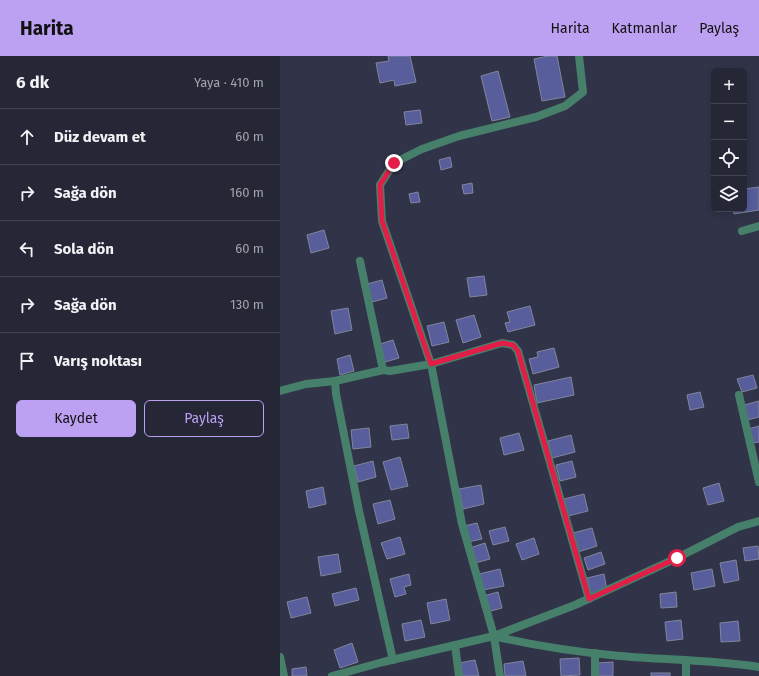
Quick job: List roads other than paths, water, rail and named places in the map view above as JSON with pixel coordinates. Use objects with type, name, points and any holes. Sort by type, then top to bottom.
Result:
[{"type":"street","points":[[500,676],[494,636],[462,524],[431,364],[382,221],[380,185],[394,163],[422,149],[459,136],[536,117],[565,106],[583,92],[579,56]]},
{"type":"street","points":[[742,231],[759,226]]},
{"type":"street","points":[[360,261],[383,370]]},
{"type":"street","points":[[280,391],[306,384],[335,381],[383,370],[390,371],[431,364],[502,343],[513,345],[518,351],[589,599]]},
{"type":"street","points":[[335,381],[336,394],[359,511],[393,660]]},
{"type":"street","points":[[739,395],[759,482]]},
{"type":"street","points":[[332,676],[494,636],[589,599],[677,558],[738,527],[759,521]]},
{"type":"street","points":[[494,636],[533,645],[620,656],[728,662],[759,667]]},
{"type":"street","points":[[454,645],[459,676]]},
{"type":"street","points":[[595,653],[595,676]]},
{"type":"street","points":[[280,658],[284,676]]},
{"type":"street","points":[[686,660],[686,676]]}]
